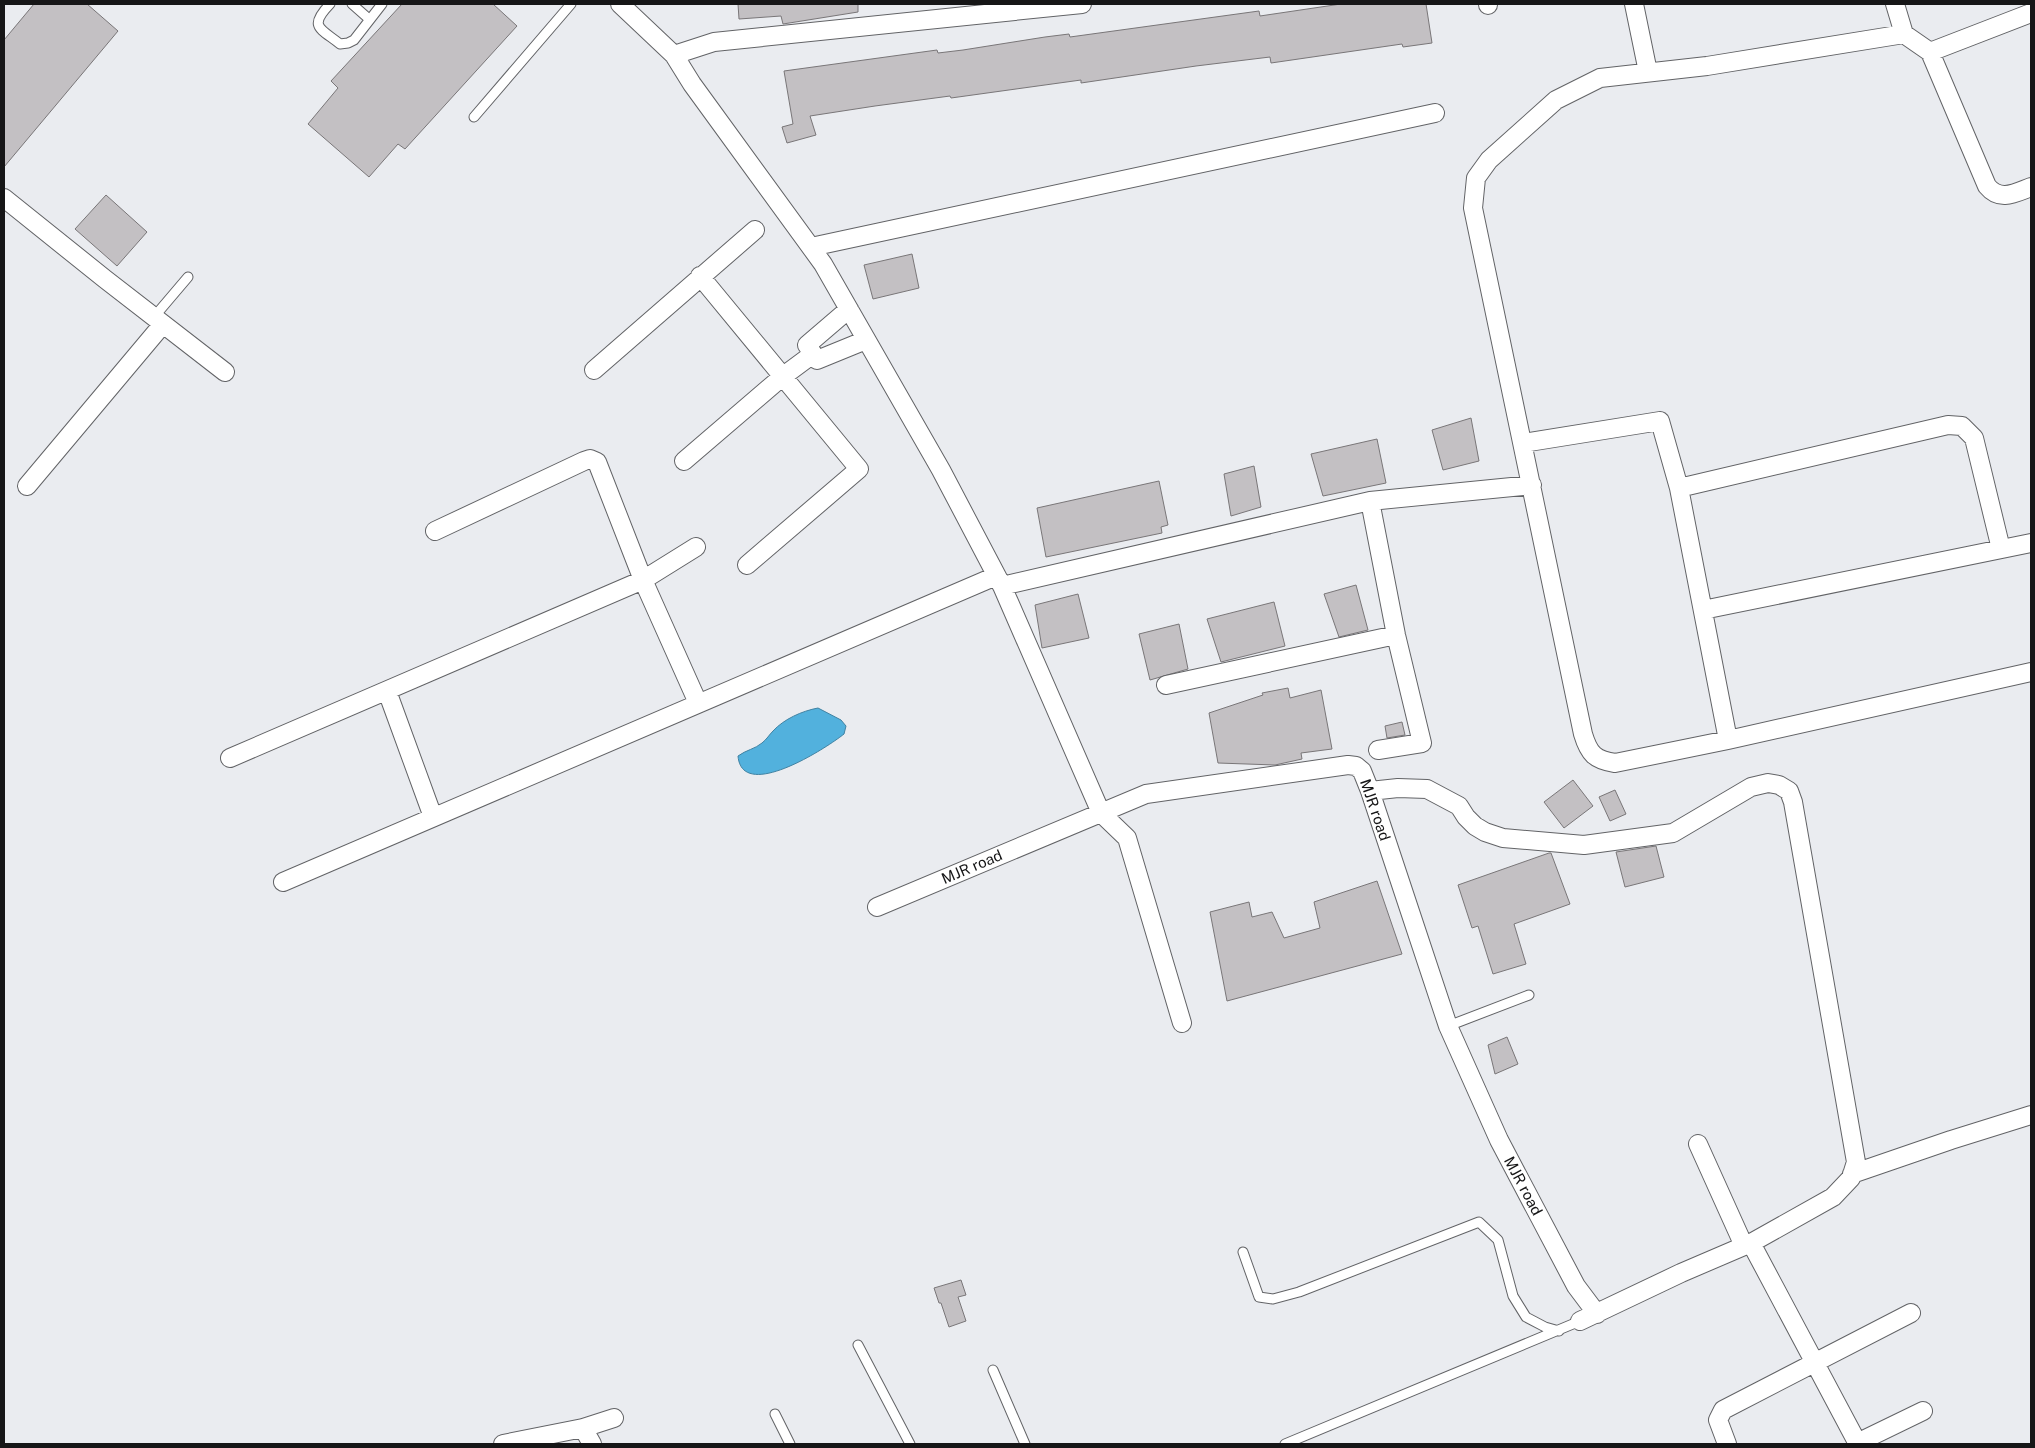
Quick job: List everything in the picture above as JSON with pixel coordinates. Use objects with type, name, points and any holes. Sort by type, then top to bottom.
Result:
[{"type":"street","points":[[620,4],[674,55],[692,84],[823,264],[941,470],[999,581],[1101,813],[1128,838],[1182,1023]]},
{"type":"street","points":[[674,55],[714,42],[1082,4]]},
{"type":"street","points":[[1634,4],[1648,72]]},
{"type":"street","points":[[1895,4],[1904,34],[1930,52],[1987,186],[1992,192],[2001,196],[2013,194],[2031,187]]},
{"type":"street","points":[[1930,52],[2031,13]]},
{"type":"street","points":[[1904,34],[1707,66],[1600,78],[1556,100],[1489,160],[1476,178],[1472,208],[1587,746],[1595,756],[1603,761],[1615,763],[1728,740],[2031,672]]},
{"type":"street","points":[[811,247],[1434,113]]},
{"type":"street","points":[[4,198],[226,372]]},
{"type":"street","points":[[594,370],[755,230]]},
{"type":"street","points":[[700,276],[859,469],[747,565]]},
{"type":"street","points":[[849,309],[807,345],[817,360],[866,340]]},
{"type":"street","points":[[26,486],[159,320]]},
{"type":"street","points":[[684,461],[782,377],[813,354]]},
{"type":"street","points":[[1523,443],[1660,421],[1679,488],[1728,740]]},
{"type":"street","points":[[1679,488],[1948,425],[1962,426],[1974,438],[2001,549]]},
{"type":"street","points":[[435,531],[590,459],[597,462],[642,580],[698,703]]},
{"type":"street","points":[[283,882],[698,703],[999,581],[1370,501],[1532,485]]},
{"type":"street","points":[[1370,501],[1396,635],[1422,743],[1378,750]]},
{"type":"street","points":[[1703,610],[2031,542]]},
{"type":"street","points":[[230,758],[642,580],[696,548]]},
{"type":"street","points":[[1166,685],[1396,635]]},
{"type":"street","points":[[387,691],[433,817]]},
{"type":"street","name":"MJR road","points":[[877,907],[1146,794],[1348,765],[1356,766],[1362,771],[1370,791],[1448,1026],[1499,1140],[1576,1286],[1597,1314]]},
{"type":"street","points":[[1370,791],[1398,788],[1428,789],[1459,806],[1470,822],[1485,832],[1503,838],[1584,845],[1673,833],[1751,786],[1768,783],[1779,784],[1789,791],[1793,802],[1856,1162],[1852,1174],[1842,1189],[1833,1197],[1747,1245],[1681,1273],[1580,1321]]},
{"type":"street","points":[[1852,1174],[2031,1115]]},
{"type":"street","points":[[1698,1144],[1747,1245],[1815,1363],[1857,1443],[1923,1411]]},
{"type":"street","points":[[1727,1444],[1718,1420],[1723,1410],[1911,1313]]},
{"type":"street","points":[[503,1444],[582,1428],[614,1418]]},
{"type":"street","points":[[582,1428],[592,1444]]},
{"type":"lane","points":[[330,4],[319,15],[317,21],[319,27],[340,44],[354,40],[382,4]]},
{"type":"lane","points":[[352,4],[369,19]]},
{"type":"lane","points":[[474,117],[571,4]]},
{"type":"lane","points":[[159,320],[188,276]]},
{"type":"lane","points":[[1448,1026],[1529,995]]},
{"type":"lane","points":[[1242,1252],[1259,1297],[1273,1299],[1299,1292],[1479,1222],[1498,1240],[1513,1296],[1526,1317],[1545,1328],[1559,1331]]},
{"type":"lane","points":[[1286,1444],[1580,1321]]},
{"type":"lane","points":[[858,1345],[910,1444]]},
{"type":"lane","points":[[993,1370],[1025,1444]]},
{"type":"lane","points":[[775,1414],[790,1444]]},
{"type":"water","points":[[818,708],[841,720],[846,726],[844,734],[821,750],[786,768],[769,773],[754,774],[743,769],[738,756],[759,745],[788,719],[800,713]]},
{"type":"building","points":[[34,4],[87,4],[118,31],[4,167],[4,40]]},
{"type":"building","points":[[402,4],[493,4],[517,26],[405,149],[398,144],[369,177],[308,124],[338,88],[331,81]]},
{"type":"building","points":[[738,4],[858,4],[858,12],[783,24],[781,16],[739,19]]},
{"type":"building","points":[[1341,4],[1426,4],[1432,43],[1403,47],[1402,44],[1271,63],[1270,57],[1081,83],[1081,80],[951,98],[950,96],[810,116],[816,135],[787,143],[782,127],[793,124],[784,71],[937,50],[938,53],[963,50],[1069,34],[1070,37],[1259,11],[1260,16]]},
{"type":"building","points":[[106,195],[147,232],[117,266],[75,229]]},
{"type":"building","points":[[912,254],[919,288],[873,299],[864,265]]},
{"type":"building","points":[[1471,418],[1479,461],[1443,470],[1432,430]]},
{"type":"building","points":[[1377,439],[1386,483],[1323,496],[1311,454]]},
{"type":"building","points":[[1254,466],[1261,507],[1231,516],[1224,474]]},
{"type":"building","points":[[1159,481],[1168,525],[1161,527],[1162,533],[1046,557],[1037,508]]},
{"type":"building","points":[[1356,585],[1368,630],[1339,637],[1324,594]]},
{"type":"building","points":[[1078,594],[1089,638],[1042,648],[1035,605]]},
{"type":"building","points":[[1274,602],[1285,646],[1221,662],[1207,619]]},
{"type":"building","points":[[1179,624],[1188,669],[1150,680],[1139,634]]},
{"type":"building","points":[[1288,688],[1290,698],[1321,690],[1332,749],[1301,753],[1302,759],[1275,765],[1218,763],[1209,713],[1263,695],[1262,693]]},
{"type":"building","points":[[1402,722],[1405,735],[1387,738],[1385,726]]},
{"type":"building","points":[[1573,780],[1593,806],[1564,828],[1544,802]]},
{"type":"building","points":[[1615,790],[1626,814],[1610,821],[1599,797]]},
{"type":"building","points":[[1656,846],[1664,877],[1625,887],[1616,852]]},
{"type":"building","points":[[1551,853],[1570,904],[1514,924],[1526,964],[1493,974],[1478,926],[1472,928],[1458,885]]},
{"type":"building","points":[[1377,881],[1402,954],[1227,1001],[1210,912],[1249,902],[1252,917],[1272,912],[1284,938],[1320,928],[1314,902]]},
{"type":"building","points":[[1507,1037],[1518,1064],[1495,1074],[1488,1045]]},
{"type":"building","points":[[961,1280],[966,1295],[958,1297],[966,1321],[949,1327],[934,1288]]}]
